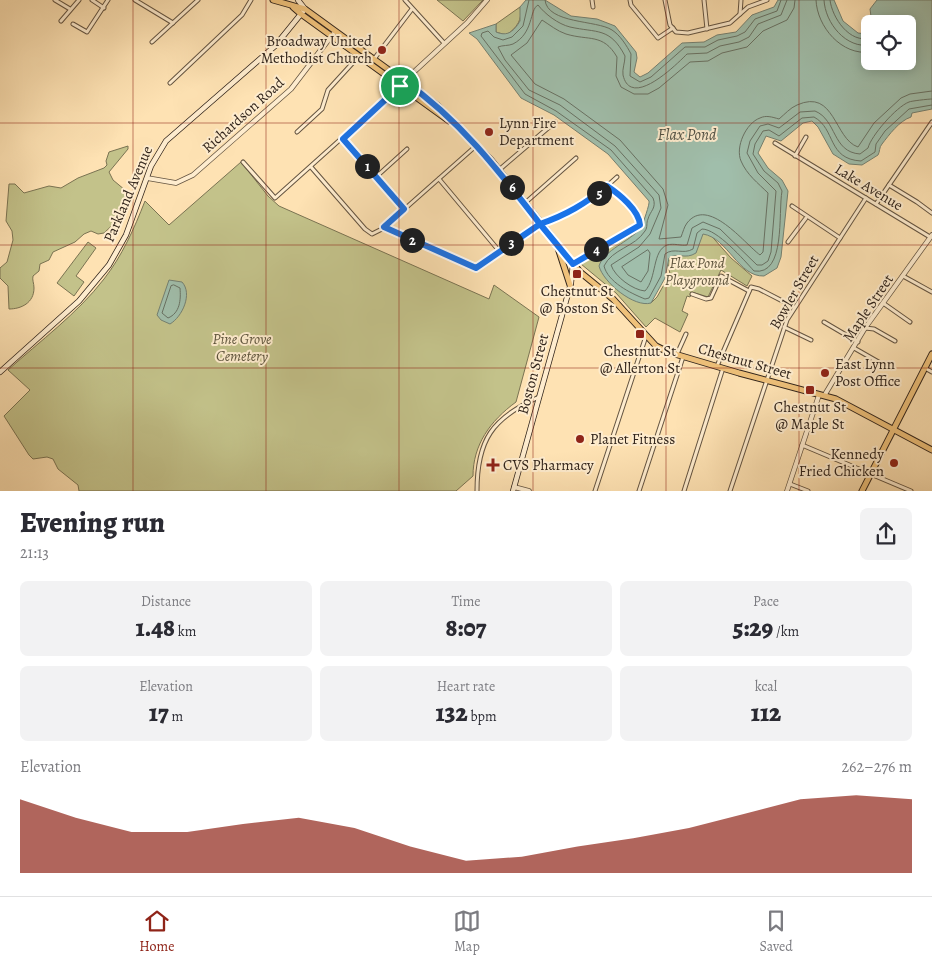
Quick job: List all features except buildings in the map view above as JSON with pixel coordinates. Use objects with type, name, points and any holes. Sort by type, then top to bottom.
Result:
[{"type":"main road","points":[[276,0],[305,9]]},
{"type":"main road","points":[[288,0],[301,14],[458,127]]},
{"type":"main road","points":[[298,0],[305,9],[437,105],[458,127]]},
{"type":"main road","name":"Parkland Avenue","points":[[0,372],[79,301],[105,270],[126,235],[155,157],[172,134],[274,46],[305,9]]},
{"type":"main road","name":"Chestnut Street","points":[[458,127],[499,171],[573,264],[613,299],[646,336],[659,347],[723,368],[842,402],[932,450]]},
{"type":"main road","points":[[556,243],[570,285]]},
{"type":"main road","name":"Boston Street","points":[[514,489],[570,285],[573,264]]},
{"type":"main road","points":[[862,491],[932,354]]},
{"type":"street","points":[[55,0],[70,9]]},
{"type":"street","points":[[61,21],[79,0]]},
{"type":"street","points":[[92,0],[104,8]]},
{"type":"street","points":[[73,24],[87,32],[108,0]]},
{"type":"street","points":[[135,0],[173,23]]},
{"type":"street","points":[[152,42],[198,0]]},
{"type":"street","points":[[170,82],[242,15],[251,0]]},
{"type":"street","points":[[405,0],[444,43]]},
{"type":"street","points":[[244,162],[275,198],[400,86],[467,23],[487,0]]},
{"type":"street","points":[[592,0],[593,8]]},
{"type":"street","points":[[630,0],[631,5],[658,38],[673,28]]},
{"type":"street","points":[[665,0],[670,25],[676,32],[688,33],[730,23],[750,6],[767,0]]},
{"type":"street","points":[[704,0],[707,30]]},
{"type":"street","points":[[740,15],[741,0],[750,6]]},
{"type":"street","points":[[374,59],[412,9]]},
{"type":"street","name":"Richardson Road","points":[[147,178],[176,183],[193,175],[288,92],[336,31]]},
{"type":"street","points":[[297,132],[322,109],[328,90],[359,56]]},
{"type":"street","points":[[499,171],[555,122]]},
{"type":"street","points":[[876,204],[932,122]]},
{"type":"street","points":[[795,156],[806,137]]},
{"type":"street","points":[[343,139],[404,209]]},
{"type":"street","name":"Lake Avenue","points":[[775,143],[931,236]]},
{"type":"street","points":[[311,167],[368,232],[374,234],[476,145]]},
{"type":"street","points":[[376,177],[406,149]]},
{"type":"street","points":[[524,204],[576,158]]},
{"type":"street","points":[[384,227],[476,268],[540,224],[564,216],[582,206],[617,177]]},
{"type":"street","points":[[439,179],[500,252]]},
{"type":"street","points":[[889,185],[918,202],[932,213]]},
{"type":"street","points":[[573,264],[640,225],[640,217],[607,186]]},
{"type":"street","name":"Bowler Street","points":[[730,491],[784,327],[794,307],[866,198]]},
{"type":"street","points":[[792,206],[806,218],[840,238]]},
{"type":"street","points":[[788,242],[806,218]]},
{"type":"street","name":"Maple Street","points":[[787,491],[821,395],[858,342],[865,328],[931,236]]},
{"type":"street","points":[[692,294],[706,299],[711,298],[721,276],[748,291]]},
{"type":"street","points":[[903,276],[932,292]]},
{"type":"street","points":[[717,366],[751,287],[756,287],[794,307]]},
{"type":"street","points":[[883,303],[910,322]]},
{"type":"street","points":[[824,322],[858,342]]},
{"type":"street","points":[[784,327],[811,340]]},
{"type":"street","points":[[865,328],[874,329],[896,341]]},
{"type":"street","points":[[639,491],[686,334]]},
{"type":"street","points":[[595,491],[646,336]]},
{"type":"street","points":[[854,348],[889,368]]},
{"type":"street","points":[[684,491],[723,368]]},
{"type":"street","points":[[925,368],[932,372]]},
{"type":"street","points":[[478,491],[479,458],[487,439],[513,411],[540,397]]},
{"type":"street","points":[[802,445],[911,491]]},
{"type":"street","points":[[790,484],[808,491]]},
{"type":"street","points":[[514,489],[528,491]]},
{"type":"green space","points":[[437,0],[483,0],[463,21]]},
{"type":"green space","points":[[520,7],[520,19],[513,29],[506,35],[496,32],[496,24]]},
{"type":"green space","points":[[128,146],[128,149],[109,172],[113,180],[131,195],[119,219],[104,233],[98,234],[91,231],[75,242],[53,252],[49,260],[40,264],[39,271],[33,276],[34,288],[32,298],[18,308],[9,309],[8,286],[0,278],[0,268],[7,262],[13,240],[12,231],[6,221],[9,184],[15,184],[24,193],[49,186],[61,188],[78,178],[104,168],[107,165],[106,161],[109,152]]},
{"type":"green space","name":"Pine Grove Cemetery","points":[[241,162],[268,196],[279,206],[489,299],[494,285],[539,317],[516,402],[498,417],[485,434],[476,454],[473,476],[456,491],[79,491],[78,485],[58,469],[53,459],[47,457],[33,459],[29,455],[4,416],[30,390],[8,370],[70,316],[104,279],[127,242],[145,201],[169,225]]},
{"type":"green space","name":"Flax Pond Playground","points":[[707,231],[731,258],[752,276],[747,286],[721,270],[708,297],[692,292],[690,297],[687,296],[682,311],[688,314],[680,332],[655,318],[646,327],[616,293],[581,264],[583,261],[638,232],[651,303],[657,297],[670,274],[667,259]]},
{"type":"green space","points":[[88,242],[96,248],[76,276],[84,282],[74,296],[57,283]]},
{"type":"water","name":"Flax Pond","points":[[526,0],[545,0],[571,16],[597,19],[615,26],[636,52],[637,58],[634,72],[640,77],[648,73],[682,43],[704,42],[717,35],[736,32],[752,15],[774,7],[778,0],[834,0],[843,21],[861,33],[861,70],[916,70],[916,15],[871,15],[870,9],[877,0],[932,0],[932,109],[912,113],[911,117],[898,125],[881,145],[878,155],[862,165],[849,164],[833,154],[818,127],[812,121],[803,123],[781,141],[766,136],[758,153],[768,168],[782,180],[788,191],[781,257],[777,268],[764,276],[755,275],[740,264],[719,242],[703,234],[696,253],[669,258],[665,278],[651,303],[644,304],[628,298],[620,292],[606,279],[599,266],[606,255],[641,228],[649,201],[608,154],[554,115],[521,98],[477,39],[469,33],[496,24],[496,32],[504,34],[510,32],[520,21],[520,7]]},
{"type":"water","points":[[169,280],[182,282],[186,293],[185,305],[182,311],[170,324],[161,320],[157,315]]},
{"type":"place","name":"Broadway United Methodist Church","points":[[382,50]]},
{"type":"place","name":"Lynn Fire Department","points":[[489,132]]},
{"type":"place","name":"Chestnut St @ Boston St","points":[[577,274]]},
{"type":"place","name":"Chestnut St @ Allerton St","points":[[640,334]]},
{"type":"place","name":"East Lynn Post Office","points":[[825,373]]},
{"type":"place","name":"Chestnut St @ Maple St","points":[[810,390]]},
{"type":"place","name":"Planet Fitness","points":[[580,439]]},
{"type":"place","name":"Kennedy Fried Chicken","points":[[894,463]]},
{"type":"place","name":"CVS Pharmacy","points":[[493,465]]},
{"type":"route","points":[[400,86],[343,139],[404,209],[384,227],[476,268],[540,224],[573,264],[590,252],[634,230],[640,225],[640,217],[607,186],[582,206],[564,216],[540,224],[491,160],[437,105],[404,81],[400,86]]}]
